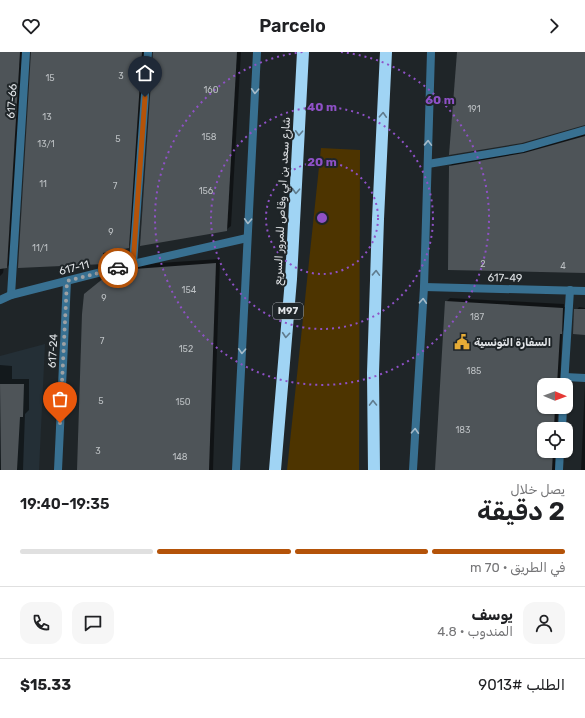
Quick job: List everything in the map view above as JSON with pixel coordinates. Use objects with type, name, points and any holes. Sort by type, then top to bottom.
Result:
[{"type":"highway","name":"شارع سعد بن ابي وقاص للمرور السريع","points":[[275,470],[291,279],[303,52]]},
{"type":"highway","points":[[374,470],[373,374],[378,219],[386,52]]},
{"type":"street","name":"617-66","points":[[11,295],[26,52]]},
{"type":"street","points":[[133,264],[148,52]]},
{"type":"street","points":[[236,470],[257,52]]},
{"type":"street","points":[[413,470],[424,287],[431,52]]},
{"type":"street","points":[[428,164],[523,148],[585,130]]},
{"type":"street","name":"617-11","points":[[0,300],[11,295],[133,264],[247,238]]},
{"type":"street","name":"617-24","points":[[58,470],[67,281]]},
{"type":"street","name":"617-49","points":[[424,287],[585,291]]},
{"type":"street","points":[[565,378],[570,290]]},
{"type":"street","points":[[573,380],[585,378]]},
{"type":"street","points":[[559,470],[560,458]]},
{"type":"shaded area","points":[[321,148],[360,150],[359,470],[287,470]]},
{"type":"shaded area","points":[[45,344],[39,470],[0,470],[0,356]]},
{"type":"building","points":[[0,52],[20,52],[7,268],[0,269]]},
{"type":"building","points":[[31,52],[142,52],[129,248],[103,253],[105,264],[18,268]]},
{"type":"building","points":[[153,52],[237,52],[227,231],[140,246]]},
{"type":"building","points":[[457,52],[585,52],[585,125],[522,143],[449,155]]},
{"type":"building","points":[[585,136],[585,273],[448,270],[449,166],[524,153]]},
{"type":"building","points":[[216,263],[209,470],[77,470],[82,314],[84,294],[105,277],[134,269]]},
{"type":"building","points":[[445,301],[563,308],[557,378],[537,378],[537,414],[555,414],[554,422],[537,422],[537,458],[553,458],[552,470],[435,470]]},
{"type":"building","points":[[574,309],[585,309],[585,335],[573,334]]},
{"type":"building","points":[[0,384],[24,384],[23,417],[20,417],[17,470],[1,470]]},
{"type":"way so far","points":[[60,423],[67,281],[118,268]]},
{"type":"place","name":"السفارة التونسية","points":[[462,342]]},
{"type":"route","points":[[118,268],[133,264],[145,97]]}]
